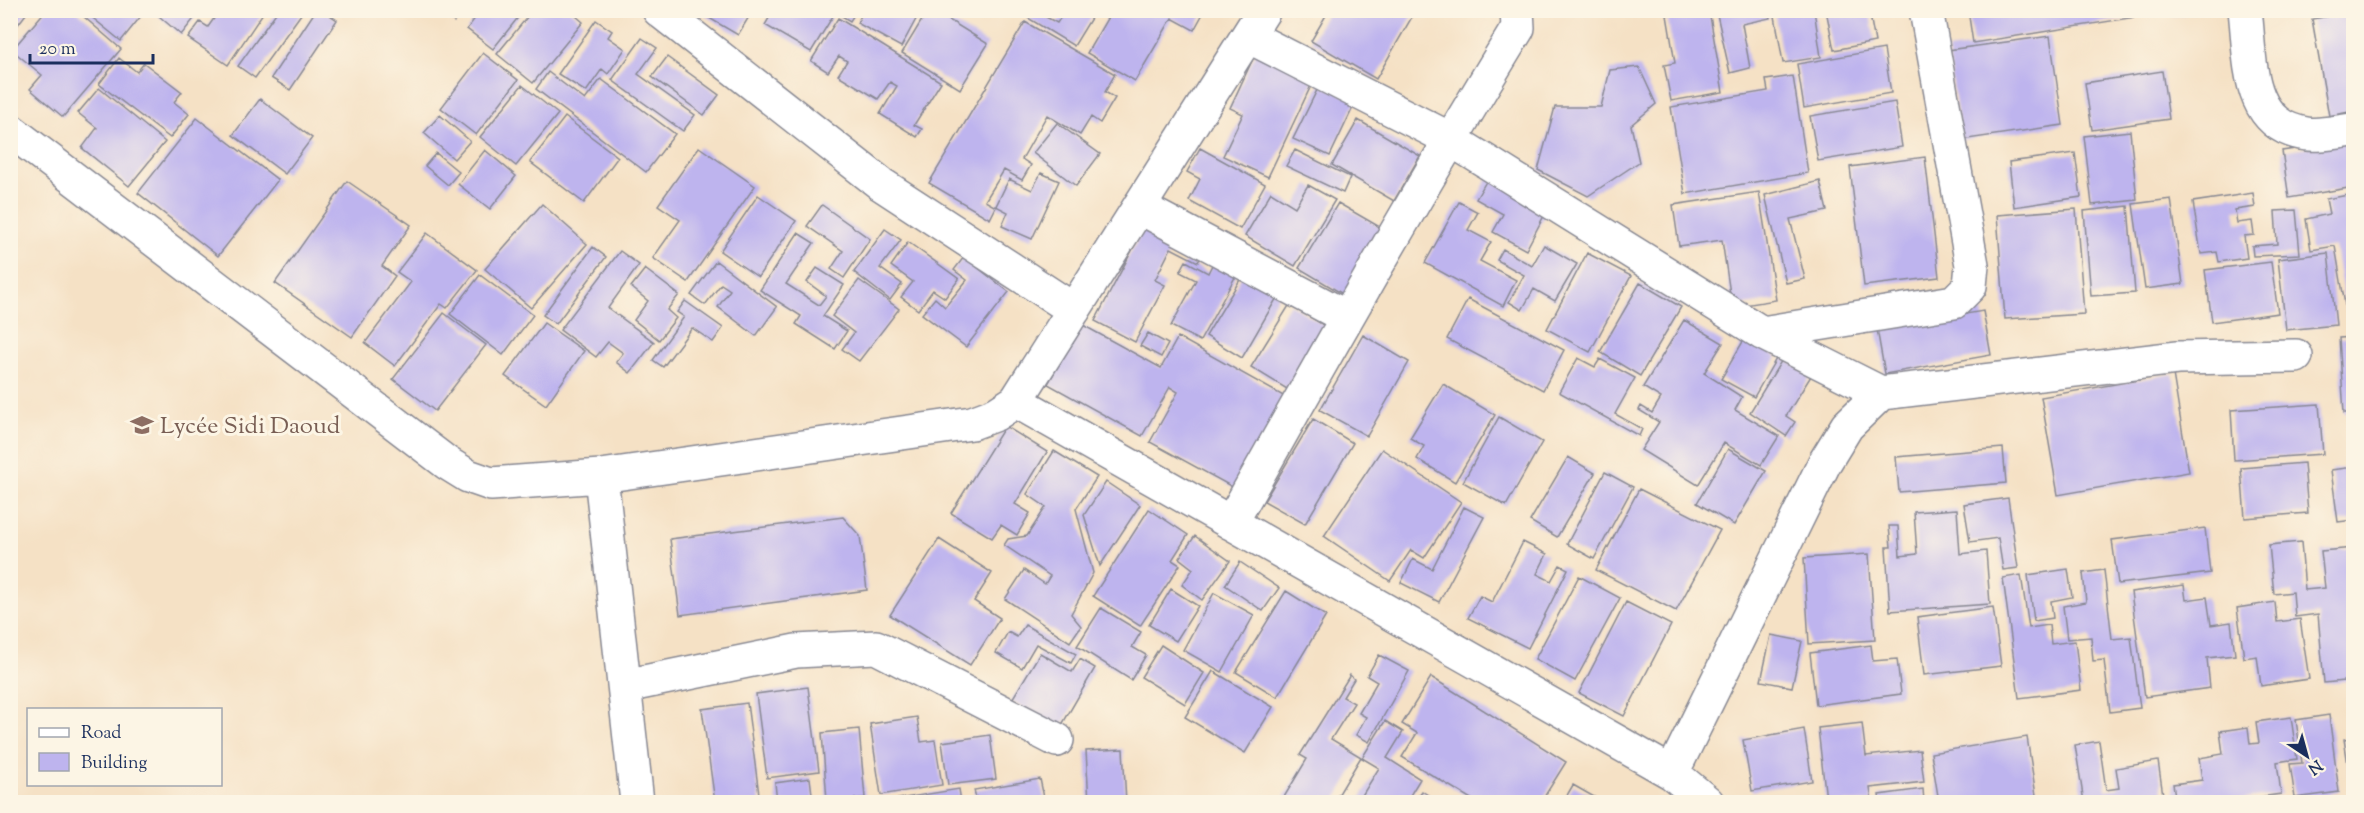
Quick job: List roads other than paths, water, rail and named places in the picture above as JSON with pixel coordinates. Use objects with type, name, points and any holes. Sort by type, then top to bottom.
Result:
[{"type":"street","points":[[659,10],[881,184],[1074,310]]},
{"type":"street","points":[[1231,523],[1346,317],[1518,28],[1517,10]]},
{"type":"street","points":[[1762,333],[1954,302],[1970,286],[1972,265],[1926,10]]},
{"type":"street","points":[[2245,10],[2254,89],[2263,110],[2281,126],[2308,134],[2354,130]]},
{"type":"street","points":[[10,130],[447,463],[468,476],[491,484],[601,476],[972,423],[996,414],[1016,401],[1256,23],[1450,139],[1762,333],[1881,393],[2177,358],[2296,356]]},
{"type":"street","points":[[1139,207],[1346,317]]},
{"type":"street","points":[[1672,773],[1824,462],[1847,426],[1881,393]]},
{"type":"street","points":[[1016,401],[1672,773],[1707,802]]},
{"type":"street","points":[[601,476],[637,802]]},
{"type":"street","points":[[625,686],[796,651],[876,646],[1057,740]]},
{"type":"place","name":"Lycée Sidi Daoud","points":[[142,425]]}]
